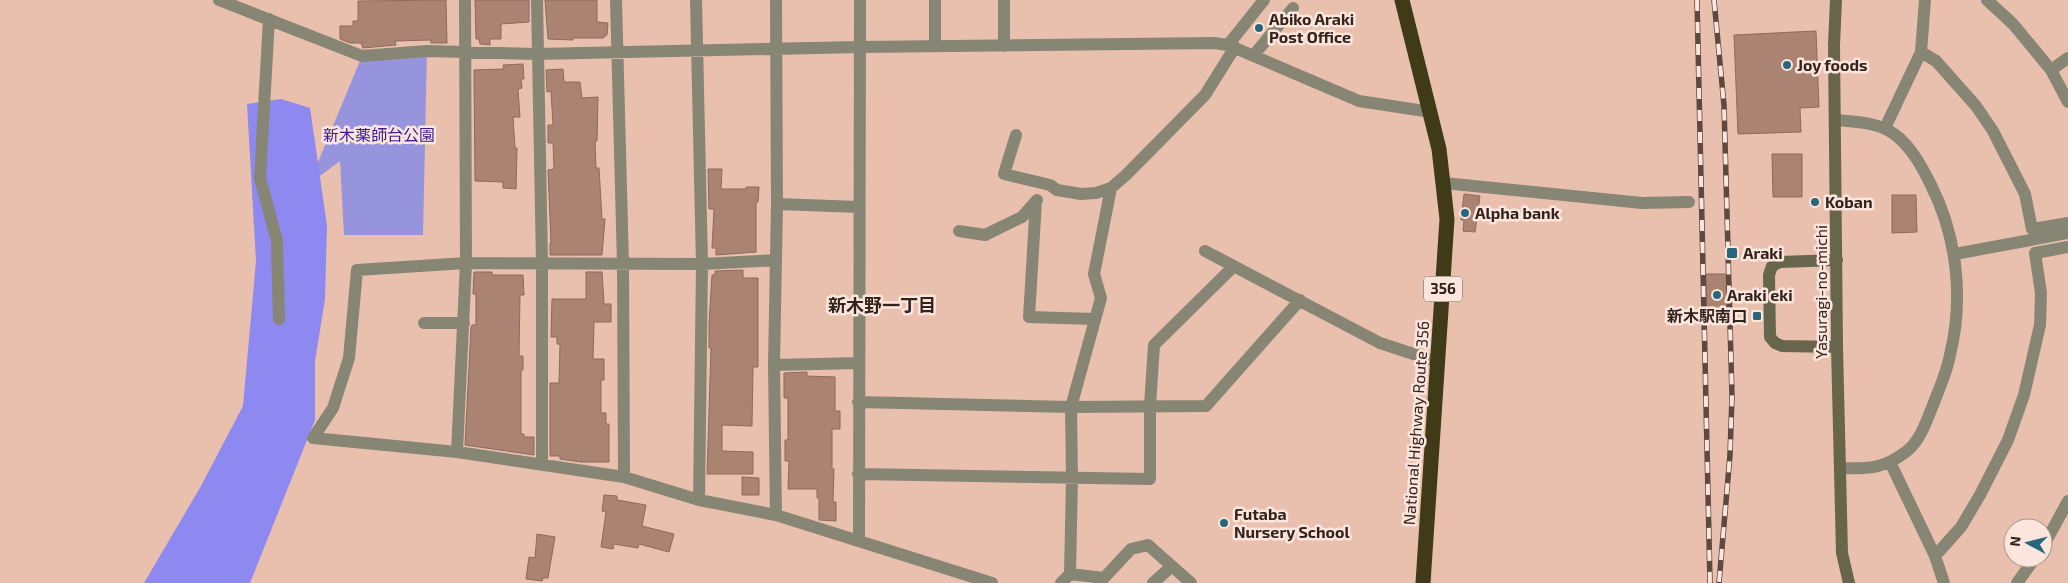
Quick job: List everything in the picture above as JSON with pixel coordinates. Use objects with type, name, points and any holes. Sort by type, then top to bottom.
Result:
[{"type":"highway","name":"National Highway Route 356","points":[[1402,0],[1431,112],[1444,183],[1447,219],[1423,583]]},
{"type":"street","points":[[219,0],[362,56],[427,51],[537,54],[860,46],[1231,46],[1359,101],[1431,112]]},
{"type":"street","points":[[457,452],[466,263],[465,0]]},
{"type":"street","points":[[537,0],[542,263],[542,464]]},
{"type":"street","points":[[616,0],[623,264],[624,476]]},
{"type":"street","points":[[696,0],[702,264],[699,500]]},
{"type":"street","points":[[776,0],[777,204],[774,365],[776,515]]},
{"type":"street","points":[[859,541],[860,0]]},
{"type":"street","points":[[935,0],[935,46]]},
{"type":"street","points":[[1004,0],[1004,46]]},
{"type":"street","points":[[1016,135],[1004,174],[1050,185],[1057,190],[1081,194],[1096,194],[1110,188],[1126,175],[1205,95],[1231,46],[1264,0]]},
{"type":"street","name":"Yasuragi-no-michi","points":[[1836,0],[1834,45],[1837,347],[1842,553],[1849,583]]},
{"type":"street","points":[[1885,128],[1921,52],[1925,0]]},
{"type":"street","points":[[1987,0],[2013,24],[2051,70],[2068,102]]},
{"type":"street","points":[[1253,56],[1293,8]]},
{"type":"street","points":[[268,20],[260,178],[277,241],[279,319]]},
{"type":"street","points":[[1921,52],[1936,61],[1976,106],[1992,130],[2025,194],[2032,229],[2068,223]]},
{"type":"street","points":[[2051,70],[2068,58]]},
{"type":"street","points":[[1835,120],[1865,123],[1885,128],[1895,134],[1920,163],[1941,205],[1954,254],[1957,278],[1956,328],[1950,356],[1923,429],[1909,450],[1890,462],[1868,470],[1840,468]]},
{"type":"street","points":[[1444,183],[1642,203],[1689,202]]},
{"type":"street","points":[[959,231],[985,235],[1022,217],[1050,185]]},
{"type":"street","points":[[1110,188],[1094,274],[1101,298],[1071,407],[1072,479],[1065,578],[1104,578],[1131,549],[1148,545],[1191,583]]},
{"type":"street","points":[[1036,201],[1029,317],[1095,319]]},
{"type":"street","points":[[777,204],[859,206]]},
{"type":"street","points":[[1954,254],[2068,233]]},
{"type":"street","points":[[1935,556],[1962,527],[1980,495],[2008,440],[2024,395],[2040,326],[2041,293],[2035,253],[2068,247]]},
{"type":"street","points":[[1205,251],[1380,343],[1438,362]]},
{"type":"street","points":[[776,260],[702,264],[466,263],[357,270],[349,358],[333,408],[313,438],[457,452],[624,476],[699,500],[776,515],[992,583]]},
{"type":"street","points":[[1837,260],[1780,262],[1772,266],[1769,275],[1770,337],[1775,343],[1782,346],[1837,347]]},
{"type":"street","points":[[858,474],[1150,480],[1150,406],[1154,345],[1233,267]]},
{"type":"street","points":[[858,402],[1071,407],[1206,406],[1300,300]]},
{"type":"street","points":[[424,323],[464,323]]},
{"type":"street","points":[[774,365],[859,363]]},
{"type":"street","points":[[1890,462],[1935,556],[1944,583]]},
{"type":"street","points":[[2053,529],[2068,501]]},
{"type":"street","points":[[1153,583],[1172,566]]},
{"type":"street","points":[[2017,583],[2028,568]]},
{"type":"green space","name":"新木薬師台公園","points":[[427,51],[423,235],[344,235],[340,161],[309,184],[362,56]]},
{"type":"shaded area","points":[[281,99],[310,108],[327,226],[325,299],[315,361],[315,420],[250,583],[144,583],[201,486],[243,406],[256,261],[247,104]]},
{"type":"building","points":[[446,0],[447,43],[431,43],[431,40],[395,41],[396,45],[363,48],[361,43],[350,43],[340,39],[340,26],[353,26],[353,21],[358,21],[358,1]]},
{"type":"building","points":[[475,0],[529,0],[529,22],[501,24],[501,39],[490,39],[490,45],[480,44],[479,39],[476,39]]},
{"type":"building","points":[[545,0],[597,0],[597,22],[608,23],[607,35],[603,38],[548,39]]},
{"type":"building","points":[[1816,31],[1819,107],[1800,108],[1801,132],[1738,134],[1734,35]]},
{"type":"building","points":[[523,64],[524,79],[521,79],[522,88],[518,89],[520,117],[513,117],[515,148],[517,148],[516,189],[503,188],[503,182],[475,181],[474,70],[504,69],[503,65]]},
{"type":"building","points":[[563,69],[564,82],[580,82],[582,98],[598,97],[597,141],[595,141],[596,168],[599,168],[602,219],[605,219],[602,255],[550,255],[548,170],[554,169],[553,143],[548,143],[548,125],[553,125],[551,91],[547,92],[546,70]]},
{"type":"building","points":[[1772,154],[1802,154],[1802,197],[1773,197]]},
{"type":"building","points":[[708,169],[722,169],[721,189],[759,187],[758,202],[756,202],[756,252],[716,255],[716,248],[712,248],[714,209],[709,209]]},
{"type":"building","points":[[1464,194],[1480,196],[1475,232],[1463,231],[1464,220],[1461,220]]},
{"type":"building","points":[[1892,195],[1916,195],[1917,232],[1892,233]]},
{"type":"building","points":[[743,270],[743,278],[758,278],[758,367],[753,367],[752,426],[722,425],[722,451],[753,452],[753,474],[707,474],[711,348],[709,348],[709,324],[712,275],[715,275],[715,271]]},
{"type":"building","points":[[474,272],[492,272],[492,275],[523,275],[524,295],[520,295],[519,356],[523,356],[523,370],[521,370],[521,434],[524,434],[524,437],[534,437],[534,455],[465,445],[471,327],[476,325],[476,294],[473,294]]},
{"type":"building","points":[[586,272],[602,272],[604,304],[611,304],[611,322],[594,322],[593,359],[604,359],[604,380],[601,380],[601,413],[606,413],[606,424],[609,424],[609,462],[581,462],[560,459],[560,456],[550,456],[550,383],[559,383],[560,344],[557,344],[557,337],[551,337],[552,299],[586,299]]},
{"type":"building","name":"Araki eki","points":[[1706,274],[1726,274],[1727,315],[1707,316]]},
{"type":"building","points":[[807,372],[807,376],[835,377],[835,411],[840,411],[840,429],[832,429],[833,502],[836,502],[836,521],[819,520],[817,489],[788,489],[789,461],[785,461],[785,440],[788,440],[788,398],[784,398],[784,373]]},
{"type":"building","points":[[742,477],[759,478],[759,495],[742,495]]},
{"type":"building","points":[[604,495],[617,496],[617,500],[646,505],[642,526],[674,534],[669,552],[639,544],[638,548],[614,544],[613,549],[601,547],[606,512],[602,511]]},
{"type":"building","points":[[537,534],[555,537],[548,578],[543,578],[542,581],[526,579],[529,557],[535,558]]},
{"type":"railway","points":[[1697,0],[1710,583]]},
{"type":"railway","points":[[1714,0],[1724,105],[1732,396],[1730,455],[1719,583]]},
{"type":"place","name":"Abiko Araki Post Office","points":[[1259,28]]},
{"type":"place","name":"Joy foods","points":[[1787,65]]},
{"type":"place","name":"Koban","points":[[1815,202]]},
{"type":"place","name":"Alpha bank","points":[[1465,213]]},
{"type":"place","name":"Araki","points":[[1732,253]]},
{"type":"place","name":"Araki eki","points":[[1717,295]]},
{"type":"place","name":"新木駅南口","points":[[1757,316]]},
{"type":"place","name":"Futaba Nursery School","points":[[1224,523]]},
{"type":"district","name":"新木野一丁目","points":[[882,306]]}]
